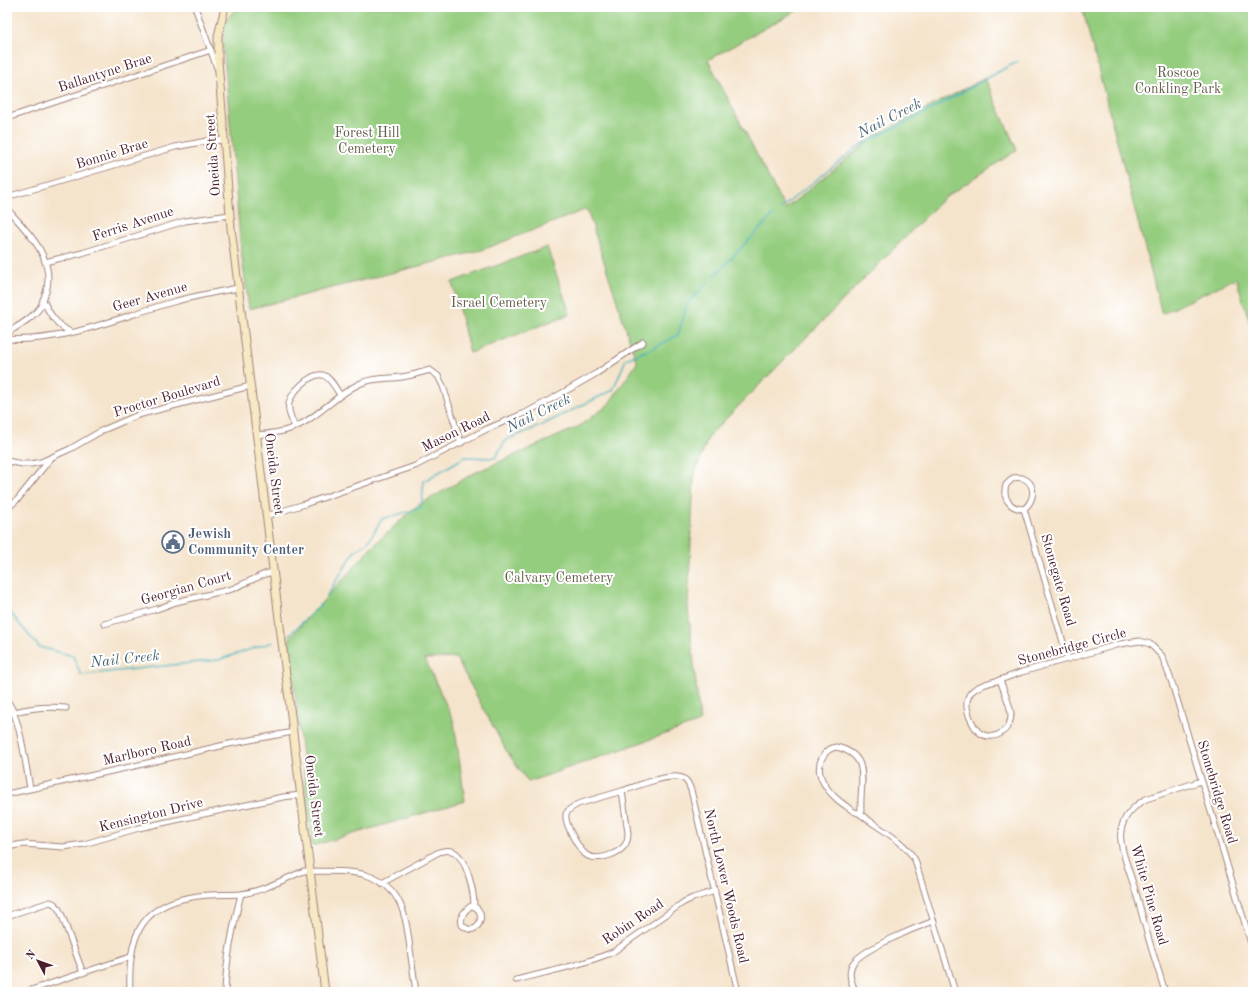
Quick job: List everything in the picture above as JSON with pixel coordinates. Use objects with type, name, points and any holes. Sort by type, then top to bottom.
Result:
[{"type":"street","points":[[195,7],[211,50],[220,80]]},
{"type":"street","name":"Oneida Street","points":[[225,7],[218,36],[218,60],[230,215],[325,992]]},
{"type":"street","name":"Ballantyne Brae","points":[[7,118],[211,50]]},
{"type":"street","name":"Bonnie Brae","points":[[7,197],[175,147],[207,141],[225,140]]},
{"type":"street","points":[[7,209],[42,251],[48,280],[43,300],[36,312],[7,333]]},
{"type":"street","name":"Ferris Avenue","points":[[45,262],[82,253],[185,221],[230,215]]},
{"type":"street","name":"Geer Avenue","points":[[7,339],[52,337],[85,329],[172,302],[238,288]]},
{"type":"street","points":[[43,300],[49,314],[57,323],[70,332]]},
{"type":"street","name":"Mason Road","points":[[266,516],[415,466],[487,429],[527,412],[557,396],[597,373],[643,342]]},
{"type":"street","points":[[256,435],[288,430],[295,427],[355,386],[369,380],[376,378],[406,377],[430,370],[438,376],[443,386],[461,443]]},
{"type":"street","points":[[295,427],[289,411],[289,402],[300,386],[309,379],[316,375],[324,375],[329,379],[340,396]]},
{"type":"street","name":"Proctor Boulevard","points":[[7,461],[22,464],[41,462],[103,430],[138,415],[250,386]]},
{"type":"street","name":"Proctor Boulevard","points":[[7,509],[23,494],[51,458]]},
{"type":"street","points":[[1013,478],[1025,479],[1033,487],[1030,502],[1024,509],[1021,509],[1009,502],[1004,494],[1006,485],[1013,478]]},
{"type":"street","name":"Stonegate Road","points":[[1024,509],[1068,659]]},
{"type":"street","name":"Georgian Court","points":[[104,624],[176,602],[232,589],[265,574],[273,572]]},
{"type":"street","name":"Stonebridge Circle","points":[[1000,680],[1010,708],[1010,722],[1008,727],[1000,735],[988,736],[981,734],[974,727],[968,708],[968,697],[977,687],[1022,672],[1120,644],[1140,641],[1150,644]]},
{"type":"street","name":"Stonebridge Road","points":[[1150,644],[1162,656],[1253,950]]},
{"type":"street","points":[[7,702],[14,712],[20,734],[30,788]]},
{"type":"street","points":[[14,712],[42,706],[66,708]]},
{"type":"street","name":"Marlboro Road","points":[[7,794],[222,746],[293,732]]},
{"type":"street","points":[[859,813],[861,811],[862,781],[858,758],[847,749],[836,747],[831,748],[820,760],[819,772],[822,780],[832,795],[854,812],[859,813],[899,842],[912,855],[918,868],[956,992]]},
{"type":"street","name":"North Lower Woods Road","points":[[622,791],[673,776],[683,778],[689,786],[738,992]]},
{"type":"street","name":"White Pine Road","points":[[1166,992],[1148,939],[1121,843],[1121,830],[1128,813],[1139,803],[1146,799],[1201,781]]},
{"type":"street","points":[[622,791],[628,833],[628,839],[625,845],[616,852],[607,856],[597,858],[587,856],[581,851],[567,823],[567,812],[578,804],[622,791]]},
{"type":"street","name":"Kensington Drive","points":[[7,847],[23,844],[63,847],[84,844],[139,828],[283,797],[301,795]]},
{"type":"street","points":[[382,883],[439,852],[451,851],[461,859],[472,888],[474,906],[478,909],[481,916],[481,921],[479,924],[473,929],[468,929],[462,925],[461,917],[466,910],[471,906],[474,906]]},
{"type":"street","points":[[130,992],[130,957],[136,934],[142,924],[158,909],[169,903],[192,897],[241,894],[262,888],[304,871],[310,871],[366,875],[387,886],[400,902],[404,912],[408,929],[416,992]]},
{"type":"street","name":"Robin Road","points":[[516,980],[556,970],[613,952],[684,902],[715,891]]},
{"type":"street","points":[[225,992],[226,964],[241,894]]},
{"type":"street","points":[[7,916],[50,902],[55,904],[61,913],[83,973]]},
{"type":"street","points":[[857,992],[850,974],[852,965],[861,956],[872,949],[934,921]]},
{"type":"street","points":[[25,992],[39,990],[130,957]]},
{"type":"green space","name":"Calvary Cemetery","points":[[241,7],[803,7],[708,60],[785,209],[876,135],[985,78],[1017,150],[943,199],[709,436],[694,476],[688,607],[700,722],[528,782],[507,752],[456,658],[425,659],[454,722],[465,801],[312,846],[289,640],[373,546],[414,508],[474,473],[578,427],[608,405],[637,363],[587,209],[482,250],[249,309],[241,250],[223,43],[225,26],[228,18],[235,10]]},
{"type":"green space","name":"Roscoe Conkling Park","points":[[1082,7],[1253,7],[1253,333],[1236,278],[1162,314]]},
{"type":"green space","name":"Israel Cemetery","points":[[547,247],[570,314],[470,353],[452,282]]},
{"type":"waterway","name":"Nail Creek","points":[[780,209],[860,145],[923,114],[1018,61]]},
{"type":"waterway","name":"Nail Creek","points":[[715,275],[773,215]]},
{"type":"waterway","name":"Nail Creek","points":[[326,597],[355,551],[368,542],[382,519],[421,508],[424,481],[465,457],[495,458],[506,440],[540,426],[613,390],[626,359],[653,348],[678,335],[688,303],[708,282]]},
{"type":"waterway","name":"Nail Creek","points":[[288,636],[321,604]]},
{"type":"waterway","name":"Nail Creek","points":[[7,609],[39,647],[73,656],[81,675],[218,660],[273,642]]},
{"type":"place","name":"Jewish Community Center","points":[[173,542]]},
{"type":"park label","name":"Forest Hill Cemetery","points":[[367,142]]}]
